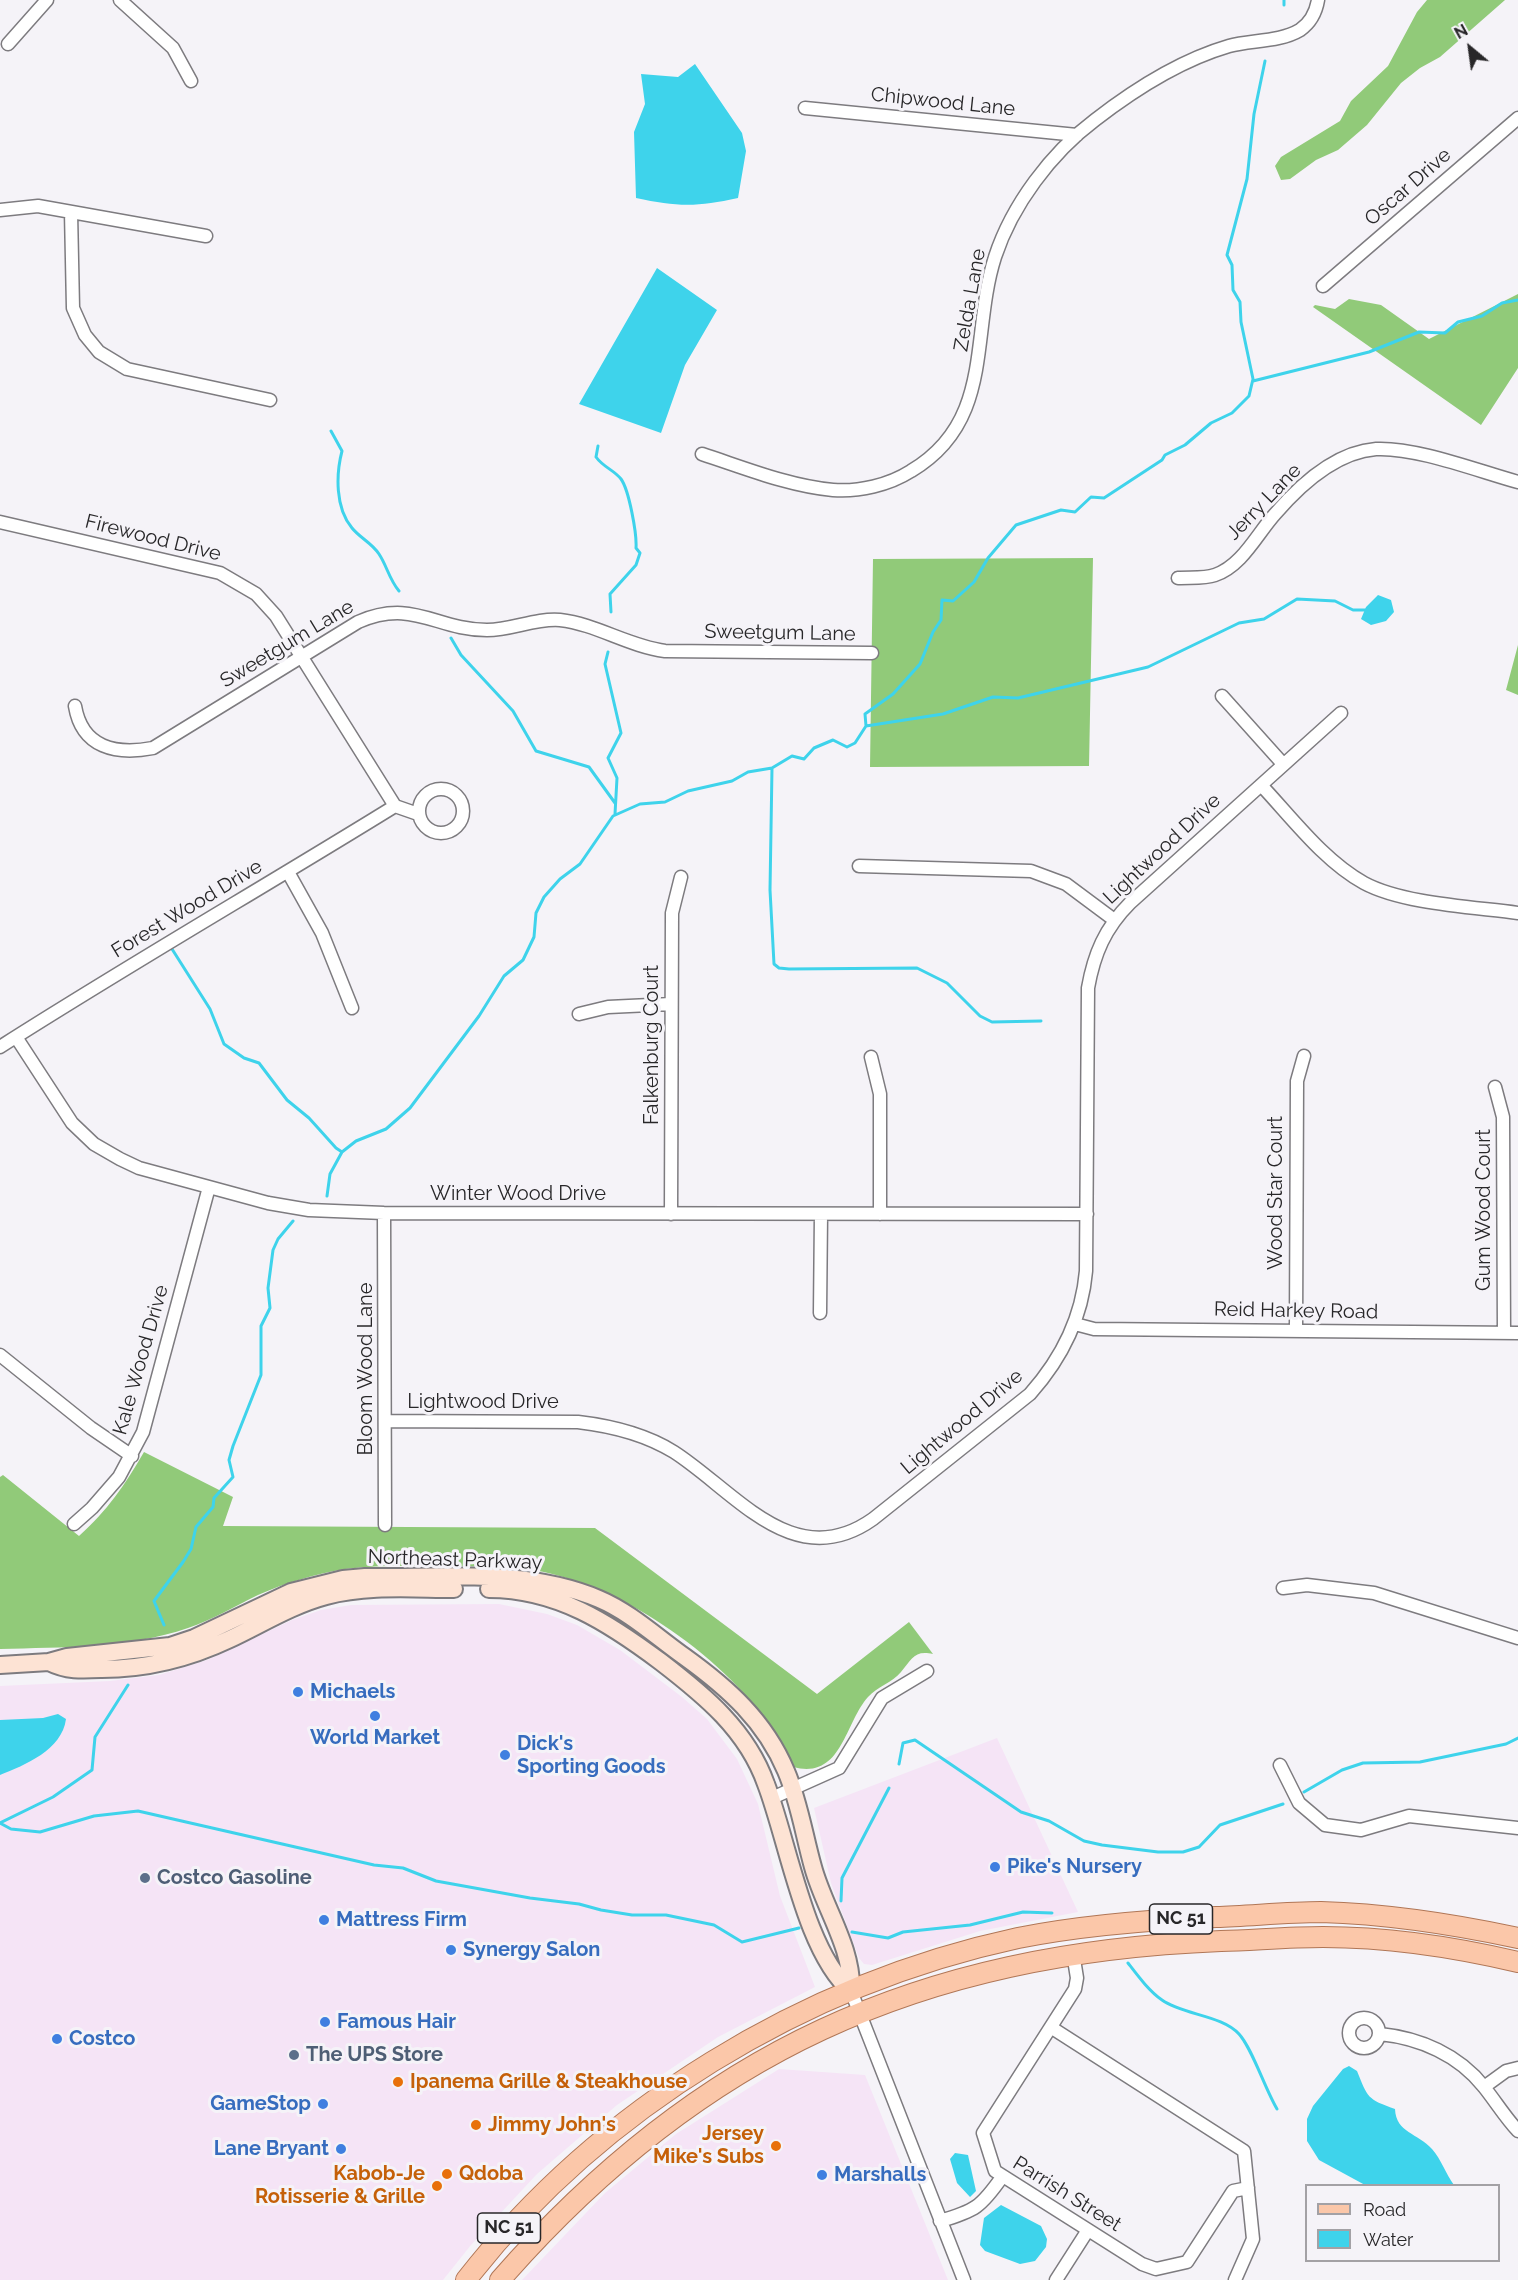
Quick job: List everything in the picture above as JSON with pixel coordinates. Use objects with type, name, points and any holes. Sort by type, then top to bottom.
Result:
[{"type":"main road","name":"NC 51","points":[[466,2280],[515,2222],[585,2154],[693,2076],[775,2026],[851,1991],[925,1964],[1019,1938],[1084,1927],[1157,1920],[1320,1912],[1432,1921],[1518,1938]]},
{"type":"main road","name":"NC 51","points":[[500,2280],[581,2194],[642,2141],[749,2066],[859,2013],[976,1974],[1073,1953],[1172,1943],[1323,1937],[1395,1941],[1466,1950],[1518,1962]]},
{"type":"main road","points":[[581,2194],[579,2185],[582,2178],[673,2101],[693,2076]]},
{"type":"main road","points":[[487,2280],[507,2253],[559,2198],[561,2190],[557,2180]]},
{"type":"street","points":[[8,44],[47,0]]},
{"type":"street","points":[[120,0],[173,48],[191,81]]},
{"type":"street","name":"Zelda Lane","points":[[702,454],[787,481],[834,490],[865,488],[898,478],[936,454],[956,428],[972,392],[987,290],[1001,240],[1026,195],[1049,164],[1094,120],[1159,77],[1228,46],[1275,38],[1300,29],[1312,18],[1318,0]]},
{"type":"street","name":"Chipwood Lane","points":[[805,108],[1077,135]]},
{"type":"street","name":"Oscar Drive","points":[[1323,286],[1518,118]]},
{"type":"street","points":[[0,210],[38,206],[206,236]]},
{"type":"street","points":[[71,212],[71,300],[81,326],[99,352],[127,369],[270,400]]},
{"type":"street","name":"Jerry Lane","points":[[1178,578],[1214,576],[1227,568],[1251,545],[1275,514],[1307,484],[1337,460],[1359,451],[1378,449],[1406,452],[1518,482]]},
{"type":"street","name":"Firewood Drive","points":[[0,522],[220,573],[256,594],[276,616],[395,806]]},
{"type":"street","name":"Sweetgum Lane","points":[[75,706],[82,729],[98,743],[132,751],[153,748],[358,622],[374,615],[396,611],[486,630],[558,620],[583,625],[637,647],[665,651],[872,653]]},
{"type":"street","points":[[1222,696],[1283,764]]},
{"type":"street","name":"Lightwood Drive","points":[[385,1421],[578,1422],[607,1425],[648,1439],[674,1453],[774,1526],[800,1537],[834,1538],[855,1531],[873,1519],[1018,1405],[1050,1370],[1075,1324],[1085,1285],[1088,988],[1097,949],[1113,919],[1341,712]]},
{"type":"street","points":[[1261,785],[1337,864],[1366,884],[1410,898],[1518,914]]},
{"type":"street","points":[[395,806],[418,814]]},
{"type":"street","name":"Forest Wood Drive","points":[[0,1047],[195,925],[288,872],[395,806]]},
{"type":"street","points":[[859,866],[1031,871],[1066,884],[1113,919]]},
{"type":"street","points":[[288,872],[322,933],[352,1008]]},
{"type":"street","name":"Falkenburg Court","points":[[671,1214],[672,913],[681,877]]},
{"type":"street","points":[[579,1014],[608,1007],[671,1004]]},
{"type":"street","name":"Winter Wood Drive","points":[[16,1037],[63,1111],[94,1143],[139,1168],[292,1208],[384,1213],[1087,1215]]},
{"type":"street","name":"Wood Star Court","points":[[1296,1330],[1297,1081],[1304,1056]]},
{"type":"street","points":[[871,1057],[880,1094],[880,1214]]},
{"type":"street","name":"Gum Wood Court","points":[[1495,1087],[1503,1117],[1504,1333]]},
{"type":"street","name":"Kale Wood Drive","points":[[74,1524],[108,1491],[132,1456],[148,1418],[209,1187]]},
{"type":"street","name":"Bloom Wood Lane","points":[[384,1213],[385,1525]]},
{"type":"street","points":[[820,1313],[821,1214]]},
{"type":"street","name":"Reid Harkey Road","points":[[1075,1324],[1094,1329],[1518,1333]]},
{"type":"street","points":[[0,1355],[91,1428],[132,1456]]},
{"type":"street","name":"Northeast Parkway","points":[[0,1665],[49,1662],[67,1657],[170,1646],[233,1621],[291,1592],[343,1579],[365,1577],[521,1579],[550,1584],[600,1600],[724,1686],[758,1722],[787,1772],[816,1880],[850,1966],[851,1991],[964,2280]]},
{"type":"street","points":[[1283,1588],[1307,1586],[1365,1591],[1518,1638]]},
{"type":"street","name":"Northeast Parkway","points":[[49,1662],[64,1670],[123,1669],[172,1661],[229,1640],[307,1601],[340,1593],[368,1590],[476,1589],[534,1593],[557,1600],[598,1618],[705,1696],[747,1745],[771,1798],[808,1914],[829,1966],[837,1980],[851,1991]]},
{"type":"street","points":[[771,1798],[792,1791],[839,1768],[882,1698],[927,1671]]},
{"type":"street","points":[[1280,1765],[1299,1803],[1324,1826],[1361,1830],[1408,1816],[1518,1828]]},
{"type":"street","name":"Parrish Street","points":[[1073,1953],[1077,1978],[1075,1989],[983,2133],[995,2171],[1142,2264],[1156,2269],[1187,2262],[1233,2191],[1248,2188]]},
{"type":"street","points":[[1052,2028],[1244,2151],[1253,2239],[1235,2280]]},
{"type":"street","points":[[1380,2034],[1411,2039],[1438,2050],[1466,2068],[1484,2086],[1518,2131]]},
{"type":"street","points":[[1484,2086],[1506,2071],[1518,2068]]},
{"type":"street","points":[[940,2221],[966,2213],[984,2203],[1002,2177]]},
{"type":"street","points":[[1056,2280],[1088,2230]]},
{"type":"shaded area","points":[[499,1604],[547,1614],[577,1625],[620,1650],[707,1719],[737,1759],[758,1804],[780,1896],[815,1987],[718,2037],[617,2105],[537,2174],[471,2245],[443,2280],[0,2280],[0,1686],[110,1681],[159,1675],[207,1660],[292,1620],[321,1610],[351,1605]]},
{"type":"shaded area","points":[[997,1738],[1078,1912],[980,1931],[872,1965],[864,1964],[859,1958],[831,1883],[814,1808]]},
{"type":"shaded area","points":[[779,2069],[865,2075],[948,2280],[522,2280],[605,2193],[676,2134]]},
{"type":"green space","points":[[1427,0],[1505,0],[1440,57],[1420,68],[1401,83],[1367,125],[1338,150],[1316,160],[1290,179],[1281,180],[1275,166],[1281,157],[1340,121],[1351,101],[1388,66],[1417,12]]},
{"type":"green space","points":[[1518,294],[1518,368],[1481,425],[1313,307],[1315,305],[1335,309],[1349,299],[1381,305],[1429,339]]},
{"type":"green space","points":[[1093,558],[1089,766],[870,767],[873,559]]},
{"type":"green space","points":[[1518,645],[1518,695],[1506,690]]},
{"type":"green space","points":[[144,1452],[233,1497],[223,1526],[595,1528],[817,1694],[909,1622],[933,1654],[917,1655],[898,1676],[872,1693],[860,1708],[832,1758],[822,1765],[809,1769],[793,1767],[780,1742],[750,1700],[695,1648],[663,1625],[595,1588],[560,1576],[526,1569],[401,1566],[345,1569],[311,1576],[279,1587],[206,1621],[165,1635],[95,1646],[0,1649],[0,1477],[3,1475],[79,1536],[115,1497]]},
{"type":"water","points":[[695,64],[742,133],[746,151],[738,198],[687,205],[636,198],[634,132],[645,104],[641,74],[678,77]]},
{"type":"water","points":[[657,268],[717,310],[685,365],[661,433],[579,404]]},
{"type":"water","points":[[1378,595],[1391,600],[1394,612],[1386,621],[1371,625],[1361,619],[1366,607]]},
{"type":"water","points":[[58,1714],[66,1719],[63,1730],[50,1748],[31,1761],[0,1775],[0,1720],[43,1718]]},
{"type":"water","points":[[1349,2066],[1357,2071],[1366,2092],[1374,2100],[1395,2109],[1399,2123],[1432,2149],[1453,2184],[1363,2184],[1319,2160],[1307,2141],[1307,2119],[1313,2106],[1343,2069]]},
{"type":"water","points":[[955,2153],[968,2155],[976,2191],[970,2197],[957,2183],[950,2159]]},
{"type":"water","points":[[1001,2205],[1041,2226],[1047,2239],[1046,2247],[1035,2261],[1020,2264],[985,2251],[980,2245],[984,2218]]},
{"type":"waterway","points":[[1284,0],[1284,5]]},
{"type":"waterway","points":[[866,726],[865,714],[893,694],[920,664],[933,632],[941,620],[942,600],[953,601],[974,582],[988,558],[1016,525],[1061,510],[1075,512],[1091,497],[1104,498],[1162,460],[1165,455],[1185,445],[1211,423],[1232,413],[1249,396],[1253,379],[1241,322],[1240,302],[1233,290],[1232,265],[1227,255],[1247,179],[1254,114],[1265,61]]},
{"type":"waterway","points":[[1253,381],[1369,352],[1419,332],[1445,333],[1458,322],[1482,316],[1502,303],[1518,300]]},
{"type":"waterway","points":[[331,431],[342,451],[338,480],[342,511],[352,528],[379,554],[399,591]]},
{"type":"waterway","points":[[598,446],[596,457],[621,479],[627,492],[636,548],[640,553],[636,565],[610,594],[611,612]]},
{"type":"waterway","points":[[327,1196],[330,1174],[342,1152],[356,1141],[386,1129],[410,1108],[479,1016],[504,976],[523,960],[534,937],[536,913],[544,897],[560,879],[580,864],[613,816],[640,804],[665,802],[688,791],[732,781],[748,772],[772,768],[792,756],[804,759],[814,748],[833,740],[847,747],[855,743],[866,726],[943,714],[993,697],[1018,698],[1148,667],[1239,623],[1264,619],[1297,599],[1335,601],[1353,610],[1369,610]]},
{"type":"waterway","points":[[451,638],[461,655],[513,711],[536,751],[589,767],[615,803]]},
{"type":"waterway","points":[[608,652],[605,664],[621,733],[608,758],[617,778],[615,814]]},
{"type":"waterway","points":[[772,768],[770,890],[774,964],[779,968],[789,969],[917,968],[947,983],[980,1016],[992,1022],[1041,1021]]},
{"type":"waterway","points":[[172,949],[210,1009],[224,1044],[244,1058],[259,1063],[287,1100],[309,1118],[342,1152]]},
{"type":"waterway","points":[[164,1625],[154,1601],[191,1549],[196,1527],[213,1507],[214,1498],[233,1477],[229,1460],[261,1375],[261,1326],[270,1308],[268,1288],[273,1250],[278,1239],[293,1221]]},
{"type":"waterway","points":[[0,1823],[53,1797],[92,1770],[95,1737],[128,1685]]},
{"type":"waterway","points":[[1304,1792],[1342,1770],[1363,1763],[1420,1762],[1506,1744],[1518,1738]]},
{"type":"waterway","points":[[899,1764],[903,1743],[915,1740],[1021,1812],[1049,1821],[1084,1841],[1158,1852],[1183,1852],[1199,1847],[1220,1825],[1283,1804]]},
{"type":"waterway","points":[[841,1901],[842,1878],[889,1788]]},
{"type":"waterway","points":[[0,1823],[11,1829],[40,1832],[94,1816],[138,1811],[374,1865],[403,1868],[436,1881],[632,1915],[666,1915],[714,1925],[742,1942],[799,1928]]},
{"type":"waterway","points":[[852,1932],[888,1938],[903,1932],[970,1925],[1023,1912],[1052,1913]]},
{"type":"waterway","points":[[1128,1963],[1148,1988],[1162,2000],[1180,2009],[1223,2023],[1239,2034],[1249,2049],[1277,2109]]},
{"type":"place","name":"Michaels","points":[[298,1692]]},
{"type":"place","name":"World Market","points":[[375,1716]]},
{"type":"place","name":"Dick's Sporting Goods","points":[[505,1755]]},
{"type":"place","name":"Pike's Nursery","points":[[995,1867]]},
{"type":"place","name":"Costco Gasoline","points":[[145,1878]]},
{"type":"place","name":"Mattress Firm","points":[[324,1920]]},
{"type":"place","name":"Synergy Salon","points":[[451,1950]]},
{"type":"place","name":"Famous Hair","points":[[325,2022]]},
{"type":"place","name":"Costco","points":[[57,2039]]},
{"type":"place","name":"The UPS Store","points":[[294,2055]]},
{"type":"place","name":"Ipanema Grille & Steakhouse","points":[[398,2082]]},
{"type":"place","name":"GameStop","points":[[323,2104]]},
{"type":"place","name":"Jimmy John's","points":[[476,2125]]},
{"type":"place","name":"Jersey Mike's Subs","points":[[776,2146]]},
{"type":"place","name":"Lane Bryant","points":[[341,2149]]},
{"type":"place","name":"Qdoba","points":[[447,2174]]},
{"type":"place","name":"Marshalls","points":[[822,2175]]},
{"type":"place","name":"Kabob-Je Rotisserie & Grille","points":[[437,2186]]}]
